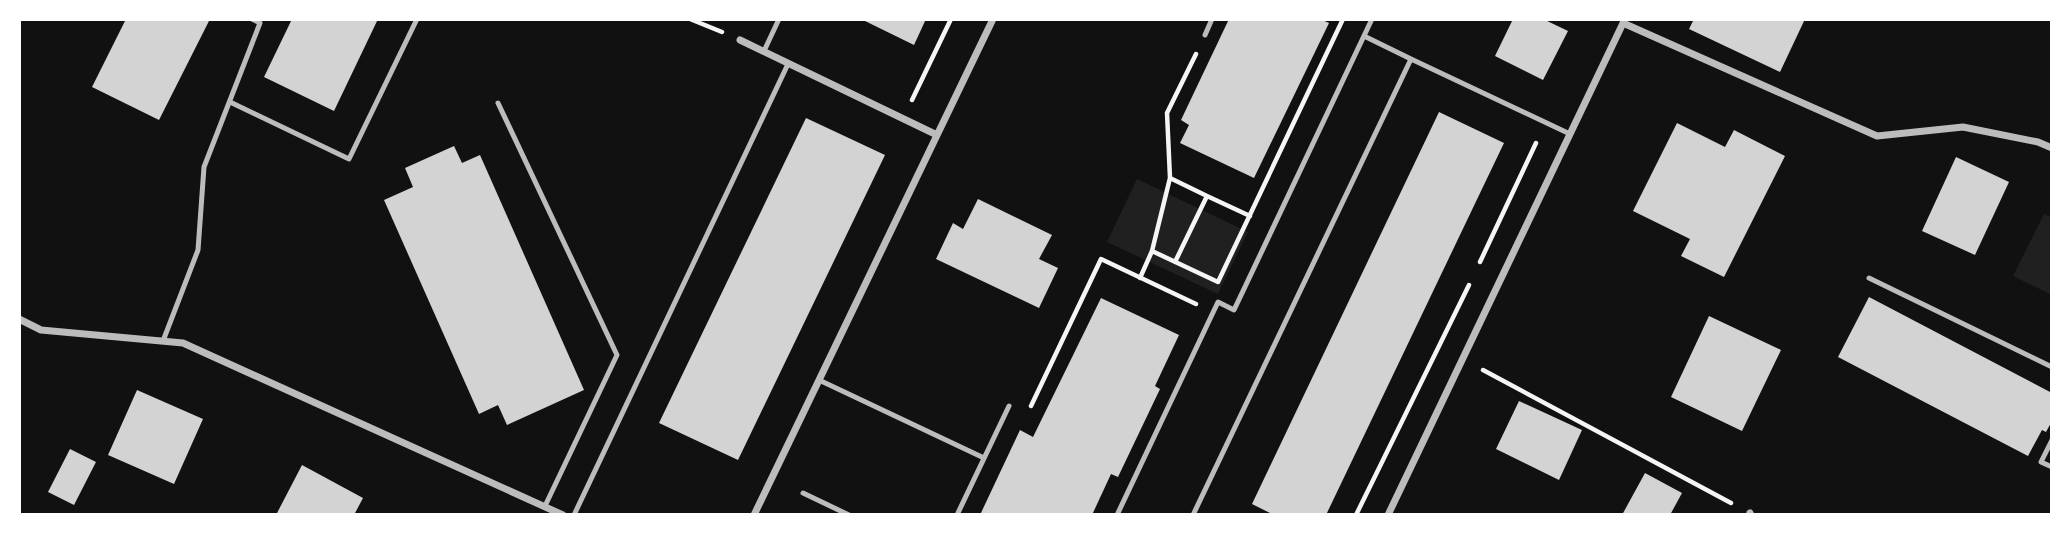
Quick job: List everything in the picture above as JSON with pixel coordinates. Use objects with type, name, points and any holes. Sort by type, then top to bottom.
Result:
[{"type":"street","points":[[754,515],[993,19]]},
{"type":"street","points":[[1388,515],[1624,21],[1877,136],[1963,127],[2038,142],[2052,148]]},
{"type":"street","points":[[740,40],[937,135]]},
{"type":"street","points":[[19,318],[40,330],[183,343],[563,515]]},
{"type":"lane","points":[[163,341],[198,250],[204,167],[260,23],[252,19]]},
{"type":"lane","points":[[230,102],[349,159],[417,19]]},
{"type":"lane","points":[[764,51],[779,19]]},
{"type":"lane","points":[[1205,35],[1212,19]]},
{"type":"lane","points":[[1117,515],[1218,302],[1234,310],[1372,19]]},
{"type":"lane","points":[[1364,36],[1570,134]]},
{"type":"lane","points":[[1193,515],[1410,59]]},
{"type":"lane","points":[[574,515],[788,64]]},
{"type":"lane","points":[[498,103],[617,355],[545,506]]},
{"type":"lane","points":[[1869,278],[2052,367]]},
{"type":"lane","points":[[818,380],[984,458]]},
{"type":"lane","points":[[957,515],[1009,406]]},
{"type":"lane","points":[[2052,440],[2041,462],[2052,467]]},
{"type":"lane","points":[[803,493],[849,515]]},
{"type":"path","points":[[690,19],[740,40]]},
{"type":"path","points":[[903,119],[951,19]]},
{"type":"path","points":[[1152,251],[1218,282],[1343,19]]},
{"type":"path","points":[[1140,278],[1152,251],[1170,178],[1167,113],[1205,35]]},
{"type":"path","points":[[1480,263],[1545,123]]},
{"type":"path","points":[[1170,178],[1250,216]]},
{"type":"path","points":[[1175,262],[1207,196]]},
{"type":"path","points":[[1009,406],[1027,414],[1101,259],[1213,313]]},
{"type":"path","points":[[1356,515],[1474,275]]},
{"type":"path","points":[[1463,360],[1657,461],[1750,514]]},
{"type":"shaded area","points":[[1137,179],[1248,232],[1218,294],[1107,242]]},
{"type":"shaded area","points":[[2044,214],[2052,218],[2052,295],[2013,276]]},
{"type":"building","points":[[126,19],[209,21],[159,120],[92,87]]},
{"type":"building","points":[[292,19],[378,19],[334,111],[264,77]]},
{"type":"building","points":[[926,19],[914,45],[865,21]]},
{"type":"building","points":[[1229,19],[1320,19],[1329,23],[1254,178],[1180,143],[1189,125],[1181,120]]},
{"type":"building","points":[[1513,19],[1543,19],[1568,31],[1543,80],[1495,56]]},
{"type":"building","points":[[1694,19],[1805,19],[1780,72],[1689,29]]},
{"type":"building","points":[[1439,112],[1504,143],[1326,515],[1274,515],[1252,504]]},
{"type":"building","points":[[806,118],[885,155],[738,460],[659,423]]},
{"type":"building","points":[[1677,123],[1725,147],[1734,130],[1785,156],[1724,277],[1681,256],[1690,239],[1633,211]]},
{"type":"building","points":[[454,146],[462,163],[480,155],[584,390],[507,425],[498,405],[479,414],[384,200],[413,187],[405,168]]},
{"type":"building","points":[[1956,157],[2009,182],[1975,255],[1922,231]]},
{"type":"building","points":[[978,199],[1052,235],[1039,259],[1058,268],[1039,308],[936,259],[953,223],[963,229]]},
{"type":"building","points":[[1869,297],[2052,393],[2052,421],[2046,432],[2042,430],[2028,456],[1838,357]]},
{"type":"building","points":[[1101,298],[1179,335],[1155,386],[1160,389],[1118,477],[1111,474],[1092,515],[980,515],[1020,430],[1033,437]]},
{"type":"building","points":[[1709,316],[1781,350],[1742,431],[1671,397]]},
{"type":"building","points":[[137,390],[203,419],[174,484],[108,455]]},
{"type":"building","points":[[1519,401],[1582,430],[1559,480],[1496,449]]},
{"type":"building","points":[[70,449],[96,462],[74,505],[48,492]]},
{"type":"building","points":[[302,465],[363,498],[354,515],[276,515]]},
{"type":"building","points":[[1645,473],[1682,493],[1670,515],[1622,515]]}]
